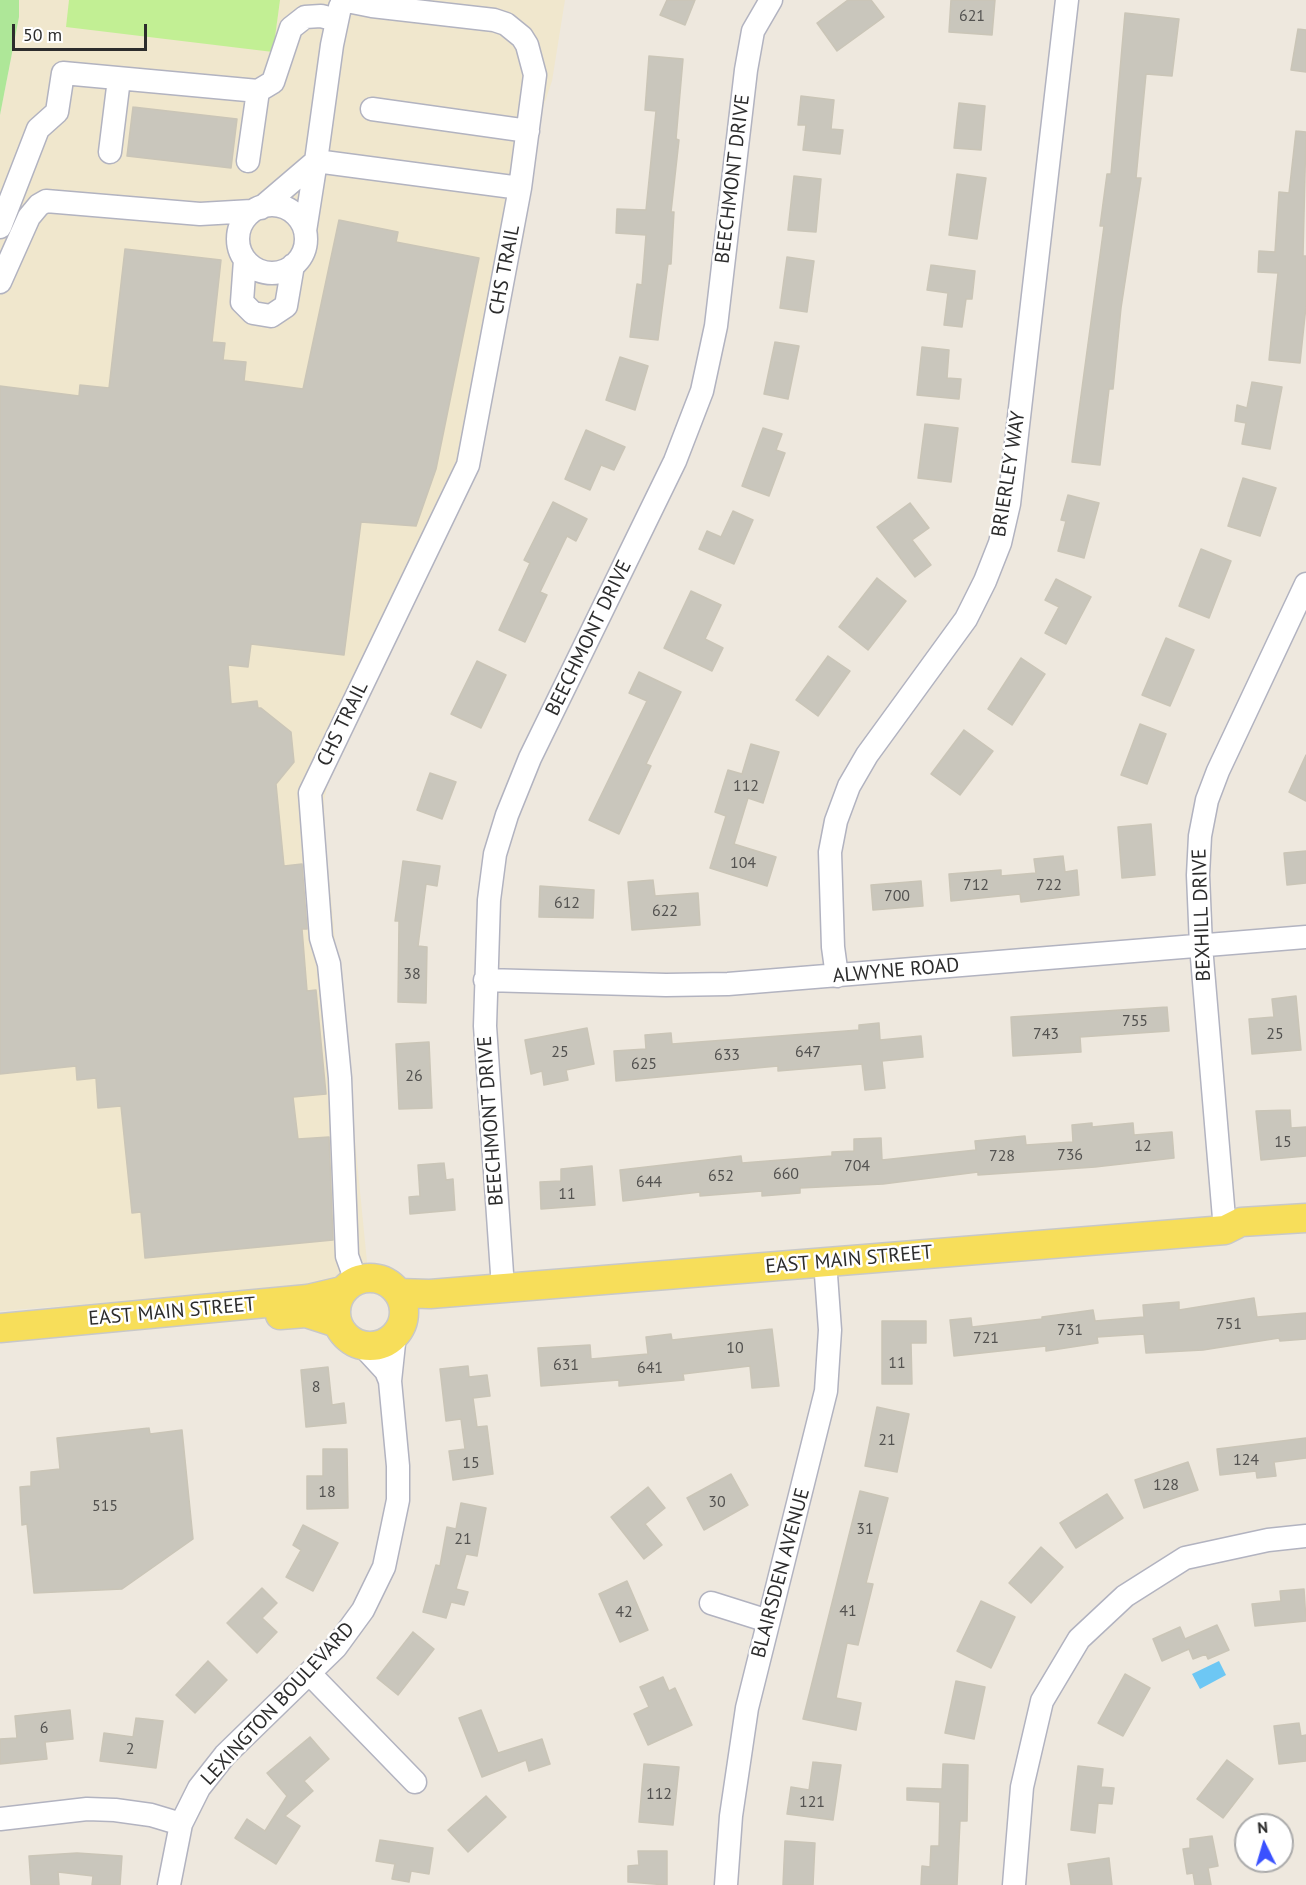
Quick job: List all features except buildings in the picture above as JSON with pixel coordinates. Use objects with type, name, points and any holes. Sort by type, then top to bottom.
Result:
[{"type":"main road","name":"EAST MAIN STREET","points":[[398,1293],[430,1294],[1225,1230],[1241,1222],[1306,1218]]},
{"type":"main road","name":"EAST MAIN STREET","points":[[1225,1230],[1241,1238],[1306,1234]]},
{"type":"main road","points":[[372,1278],[383,1281],[398,1293],[403,1306],[398,1330],[384,1343],[362,1345],[351,1341],[337,1323],[336,1312],[349,1286],[372,1278]]},
{"type":"main road","name":"EAST MAIN STREET","points":[[0,1328],[308,1299],[349,1286]]},
{"type":"main road","name":"EAST MAIN STREET","points":[[398,1330],[473,1290]]},
{"type":"main road","name":"EAST MAIN STREET","points":[[0,1340],[306,1313],[337,1323]]},
{"type":"street","name":"BEECHMONT DRIVE","points":[[503,1288],[487,1091],[485,980],[489,900],[495,854],[507,815],[530,758],[675,460],[702,391],[716,326],[746,70],[753,31],[771,0]]},
{"type":"street","name":"BRIERLEY WAY","points":[[837,976],[833,947],[830,852],[837,821],[849,786],[867,755],[966,619],[1000,543],[1010,492],[1067,0]]},
{"type":"street","name":"CHS TRAIL","points":[[258,91],[273,82],[291,28],[305,17],[321,16],[341,7],[372,6],[494,20],[514,30],[527,45],[534,64],[535,75],[520,188],[468,465],[310,793],[321,938],[329,964],[340,1078],[349,1286]]},
{"type":"street","points":[[200,214],[242,250],[256,269],[278,273],[293,265],[303,254],[341,7]]},
{"type":"street","points":[[0,227],[38,129],[57,112],[63,73],[258,91],[248,161]]},
{"type":"street","points":[[110,152],[119,79]]},
{"type":"street","points":[[372,109],[528,131]]},
{"type":"street","points":[[293,265],[286,306],[271,316],[253,313],[242,302],[243,222],[316,161],[520,188]]},
{"type":"street","points":[[0,282],[28,217],[39,204],[46,201],[200,214],[283,207],[301,221],[305,231]]},
{"type":"street","name":"BEXHILL DRIVE","points":[[1225,1230],[1201,946],[1198,875],[1200,836],[1207,800],[1218,771],[1306,584]]},
{"type":"street","name":"ALWYNE ROAD","points":[[485,980],[666,985],[837,976],[1306,937]]},
{"type":"street","name":"BLAIRSDEN AVENUE","points":[[726,1885],[731,1816],[747,1708],[826,1391],[830,1329],[825,1261]]},
{"type":"street","name":"LEXINGTON BOULEVARD","points":[[169,1885],[181,1824],[199,1788],[225,1755],[336,1647],[363,1610],[384,1567],[398,1500],[398,1466],[390,1381],[398,1330]]},
{"type":"street","name":"LEXINGTON BOULEVARD","points":[[362,1345],[386,1371],[390,1381]]},
{"type":"street","points":[[1014,1885],[1022,1787],[1042,1701],[1078,1639],[1125,1596],[1148,1579],[1185,1558],[1268,1540],[1306,1536]]},
{"type":"street","points":[[711,1603],[768,1621]]},
{"type":"street","points":[[310,1674],[415,1782]]},
{"type":"street","points":[[0,1819],[87,1809],[151,1815],[181,1824]]},
{"type":"shaded area","points":[[19,0],[565,0],[552,81],[538,122],[524,237],[512,260],[497,325],[479,468],[330,773],[324,801],[325,838],[369,1282],[0,1311],[0,115],[19,17]]},
{"type":"green space","points":[[0,0],[19,0],[19,17],[0,115]]},
{"type":"green space","points":[[69,0],[280,0],[273,52],[66,27]]},
{"type":"water","points":[[1219,1661],[1226,1675],[1200,1689],[1192,1674]]}]
